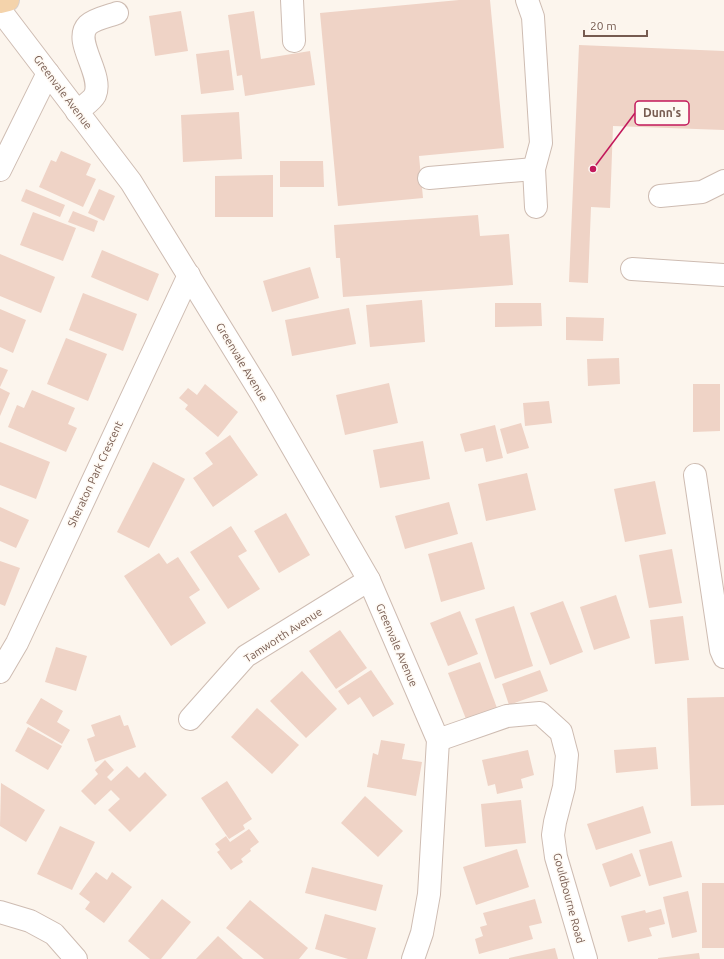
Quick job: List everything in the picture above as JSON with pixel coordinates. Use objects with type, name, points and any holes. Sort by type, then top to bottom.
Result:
[{"type":"main road","points":[[0,2],[8,0]]},
{"type":"street","points":[[292,0],[294,41]]},
{"type":"street","points":[[527,0],[533,17],[541,143],[534,169],[536,207]]},
{"type":"street","name":"Greenvale Avenue","points":[[0,10],[131,182],[264,398],[369,580],[438,740],[429,894],[422,933],[413,959]]},
{"type":"street","points":[[77,112],[95,96],[96,88],[95,76],[84,43],[83,33],[89,24],[117,13]]},
{"type":"street","points":[[0,170],[48,73]]},
{"type":"street","points":[[429,178],[534,169]]},
{"type":"street","points":[[660,196],[702,192],[724,181]]},
{"type":"street","points":[[632,269],[724,275]]},
{"type":"street","name":"Sheraton Park Crescent","points":[[0,672],[17,643],[189,275]]},
{"type":"street","points":[[695,475],[721,650],[724,657]]},
{"type":"street","name":"Tamworth Avenue","points":[[190,719],[246,656],[369,580]]},
{"type":"street","name":"Gouldbourne Road","points":[[438,740],[507,716],[540,713],[561,732],[567,755],[564,787],[554,822],[553,835],[556,857],[586,959]]},
{"type":"street","points":[[0,912],[30,921],[54,934],[76,959]]},
{"type":"building","points":[[459,0],[490,0],[504,148],[419,156],[423,198],[338,206],[320,13]]},
{"type":"building","points":[[181,11],[188,51],[155,56],[149,16]]},
{"type":"building","points":[[254,11],[261,59],[310,51],[315,85],[245,96],[242,75],[237,76],[228,15]]},
{"type":"building","points":[[579,45],[724,51],[724,130],[613,126],[610,208],[591,207],[588,283],[569,282]]},
{"type":"building","points":[[229,50],[234,90],[201,94],[196,54]]},
{"type":"building","points":[[239,112],[242,159],[183,162],[181,115]]},
{"type":"building","points":[[61,151],[91,164],[86,175],[96,179],[83,207],[39,187],[51,160],[56,162]]},
{"type":"building","points":[[280,161],[323,161],[324,187],[280,187]]},
{"type":"building","points":[[273,175],[273,217],[215,217],[215,176]]},
{"type":"building","points":[[26,189],[65,205],[60,217],[21,201]]},
{"type":"building","points":[[99,189],[115,196],[104,221],[88,213]]},
{"type":"building","points":[[73,211],[98,221],[94,232],[68,222]]},
{"type":"building","points":[[33,212],[76,228],[63,261],[20,245]]},
{"type":"building","points":[[478,215],[480,236],[509,234],[513,285],[343,297],[340,258],[336,258],[334,225]]},
{"type":"building","points":[[102,250],[159,274],[148,301],[91,277]]},
{"type":"building","points":[[0,254],[55,277],[41,313],[0,296]]},
{"type":"building","points":[[310,267],[319,298],[272,312],[263,281]]},
{"type":"building","points":[[83,293],[137,314],[123,351],[69,330]]},
{"type":"building","points":[[422,300],[425,342],[370,347],[366,305]]},
{"type":"building","points":[[495,303],[541,303],[542,326],[495,327]]},
{"type":"building","points":[[349,308],[356,344],[292,356],[285,320]]},
{"type":"building","points":[[0,309],[26,320],[13,353],[0,347]]},
{"type":"building","points":[[566,317],[604,318],[603,341],[566,340]]},
{"type":"building","points":[[66,338],[107,354],[88,401],[47,384]]},
{"type":"building","points":[[619,358],[620,384],[588,386],[587,359]]},
{"type":"building","points":[[0,367],[8,370],[0,387]]},
{"type":"building","points":[[389,383],[398,423],[345,435],[336,395]]},
{"type":"building","points":[[205,384],[238,412],[218,437],[185,409],[188,405],[179,398],[188,388],[197,395]]},
{"type":"building","points":[[693,384],[720,384],[720,431],[693,432]]},
{"type":"building","points":[[0,388],[10,393],[0,416]]},
{"type":"building","points":[[32,390],[75,408],[68,424],[77,428],[66,452],[8,427],[17,405],[24,408]]},
{"type":"building","points":[[549,401],[552,423],[525,426],[523,403]]},
{"type":"building","points":[[521,423],[529,448],[507,454],[500,429]]},
{"type":"building","points":[[495,425],[503,458],[486,462],[483,448],[465,452],[460,434]]},
{"type":"building","points":[[230,435],[258,475],[213,507],[193,478],[213,464],[205,453]]},
{"type":"building","points":[[423,441],[430,479],[380,488],[373,450]]},
{"type":"building","points":[[0,442],[50,462],[36,499],[0,485]]},
{"type":"building","points":[[153,462],[185,479],[149,548],[117,532]]},
{"type":"building","points":[[527,473],[536,510],[486,521],[478,484]]},
{"type":"building","points":[[655,481],[666,534],[625,542],[614,489]]},
{"type":"building","points":[[449,502],[458,534],[405,549],[395,516]]},
{"type":"building","points":[[0,507],[29,520],[16,548],[0,541]]},
{"type":"building","points":[[286,513],[310,555],[279,573],[254,531]]},
{"type":"building","points":[[231,526],[247,551],[238,556],[260,589],[228,609],[190,552]]},
{"type":"building","points":[[472,542],[485,589],[441,602],[428,554]]},
{"type":"building","points":[[672,549],[682,603],[649,608],[639,555]]},
{"type":"building","points":[[159,553],[167,564],[178,557],[200,590],[189,597],[206,623],[171,646],[124,576]]},
{"type":"building","points":[[0,561],[20,568],[5,606],[0,604]]},
{"type":"building","points":[[616,595],[630,638],[594,650],[580,607]]},
{"type":"building","points":[[563,601],[583,652],[550,665],[530,613]]},
{"type":"building","points":[[514,606],[533,666],[495,679],[475,619]]},
{"type":"building","points":[[460,611],[478,654],[448,666],[430,623]]},
{"type":"building","points":[[683,616],[689,660],[655,664],[650,620]]},
{"type":"building","points":[[340,630],[367,668],[336,689],[309,651]]},
{"type":"building","points":[[56,647],[87,656],[76,691],[45,682]]},
{"type":"building","points":[[480,662],[497,708],[466,719],[448,673]]},
{"type":"building","points":[[371,670],[394,704],[373,717],[360,697],[348,705],[338,691]]},
{"type":"building","points":[[540,670],[548,691],[509,705],[502,684]]},
{"type":"building","points":[[302,671],[337,709],[306,738],[270,701]]},
{"type":"building","points":[[724,697],[724,805],[691,806],[687,698]]},
{"type":"building","points":[[41,698],[63,711],[57,722],[70,730],[62,744],[26,723]]},
{"type":"building","points":[[257,708],[299,745],[272,774],[231,737]]},
{"type":"building","points":[[120,715],[124,726],[128,725],[136,747],[95,762],[87,739],[95,736],[91,725]]},
{"type":"building","points":[[28,727],[62,746],[48,770],[15,751]]},
{"type":"building","points":[[381,740],[405,744],[402,759],[422,762],[416,796],[367,787],[373,753],[378,755]]},
{"type":"building","points":[[656,747],[658,769],[616,773],[614,750]]},
{"type":"building","points":[[528,750],[534,775],[521,779],[523,788],[497,794],[495,784],[488,786],[482,760]]},
{"type":"building","points":[[105,760],[114,770],[107,777],[111,781],[127,766],[139,778],[145,772],[167,795],[130,832],[108,810],[120,799],[111,790],[95,805],[81,791],[98,774],[95,770]]},
{"type":"building","points":[[227,781],[252,819],[243,825],[245,829],[229,839],[201,798]]},
{"type":"building","points":[[1,783],[45,810],[26,842],[0,826]]},
{"type":"building","points":[[365,796],[403,831],[378,857],[341,823]]},
{"type":"building","points":[[521,800],[526,843],[485,847],[481,804]]},
{"type":"building","points":[[643,806],[651,833],[596,850],[587,824]]},
{"type":"building","points":[[60,826],[95,842],[72,890],[37,874]]},
{"type":"building","points":[[249,829],[259,842],[241,859],[243,862],[231,870],[217,852],[220,850],[215,844],[226,836],[230,842]]},
{"type":"building","points":[[672,841],[682,877],[649,886],[639,850]]},
{"type":"building","points":[[517,849],[529,887],[476,905],[463,867]]},
{"type":"building","points":[[632,853],[641,876],[610,887],[602,864]]},
{"type":"building","points":[[312,867],[383,885],[376,911],[305,893]]},
{"type":"building","points":[[96,872],[107,880],[112,872],[132,887],[104,923],[85,909],[90,902],[79,894]]},
{"type":"building","points":[[702,883],[724,883],[724,948],[702,948]]},
{"type":"building","points":[[688,891],[697,932],[672,938],[663,897]]},
{"type":"building","points":[[162,899],[191,922],[161,959],[150,959],[128,941]]},
{"type":"building","points":[[535,899],[542,923],[529,926],[533,939],[479,954],[475,939],[483,936],[480,927],[487,925],[483,913]]},
{"type":"building","points":[[250,900],[308,948],[299,959],[264,959],[226,928]]},
{"type":"building","points":[[661,909],[665,924],[649,928],[652,936],[628,942],[621,916],[645,910],[646,913]]},
{"type":"building","points":[[325,914],[376,928],[367,959],[348,959],[315,949]]},
{"type":"building","points":[[218,936],[243,959],[196,959]]},
{"type":"building","points":[[555,948],[558,959],[509,959],[509,958]]},
{"type":"building","points":[[699,953],[700,959],[658,959],[658,958]]},
{"type":"place","name":"Dunn's","points":[[593,169]]}]
